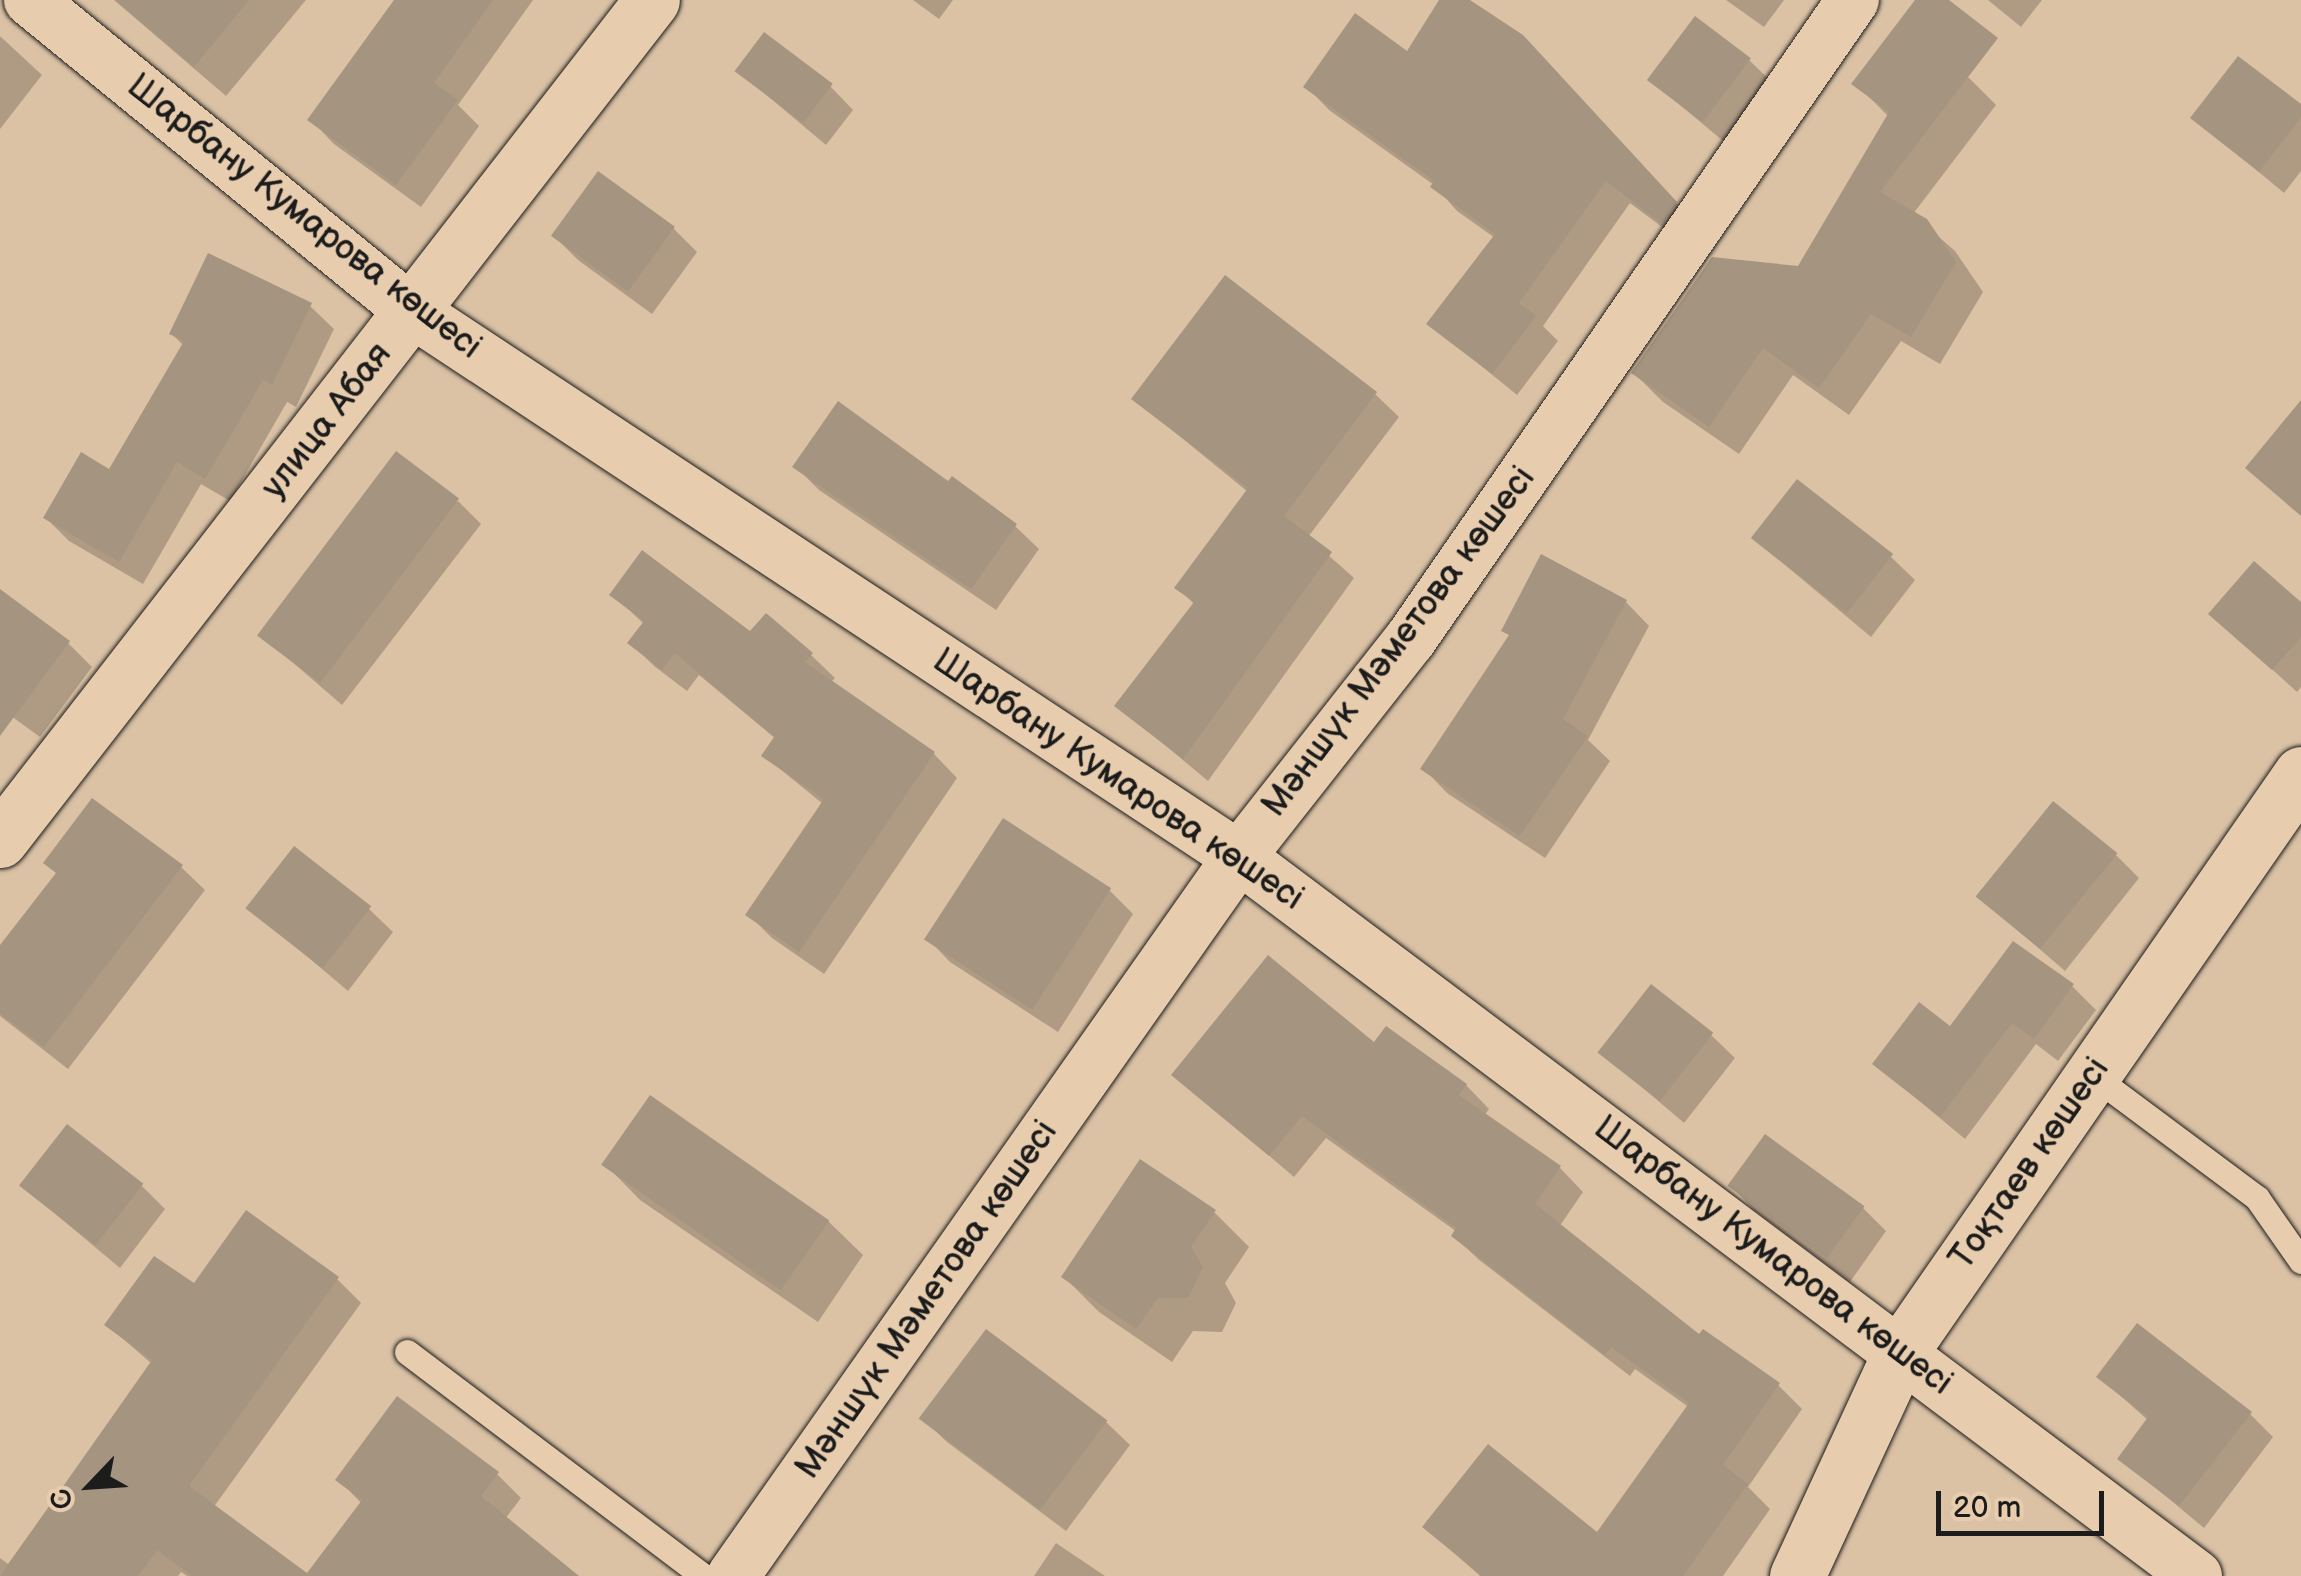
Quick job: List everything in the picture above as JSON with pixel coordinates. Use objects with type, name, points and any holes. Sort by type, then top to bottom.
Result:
[{"type":"street","name":"Шарбану Кумарова көшесі","points":[[30,0],[413,312],[1239,857],[2196,1576]]},
{"type":"street","name":"улица Абая","points":[[0,840],[652,0]]},
{"type":"street","name":"Мәншүк Мәметова көшесі","points":[[734,1576],[1239,857],[1410,640],[1853,0]]},
{"type":"street","name":"Тоқтаев көшесі","points":[[1797,1576],[1901,1351],[2301,774]]},
{"type":"lane","points":[[2092,1075],[2257,1198],[2301,1260]]},
{"type":"lane","points":[[407,1352],[703,1576]]},
{"type":"building","points":[[115,0],[249,0],[194,67]]},
{"type":"building","points":[[394,0],[493,0],[434,83],[458,100],[396,185],[307,120]]},
{"type":"building","points":[[1439,0],[1470,0],[1523,35],[1677,202],[1662,224],[1606,181],[1519,303],[1536,316],[1492,374],[1426,324],[1495,234],[1430,187],[1434,181],[1303,87],[1355,13],[1407,51]]},
{"type":"building","points":[[1915,0],[1949,0],[1998,38],[1880,192],[1927,219],[1956,262],[1911,337],[1871,314],[1819,388],[1763,348],[1709,427],[1631,373],[1712,257],[1798,266],[1889,112],[1851,84]]},
{"type":"building","points":[[1695,16],[1751,58],[1703,122],[1647,80]]},
{"type":"building","points":[[764,32],[833,84],[803,123],[735,71]]},
{"type":"building","points":[[2238,56],[2301,104],[2301,117],[2259,172],[2190,118]]},
{"type":"building","points":[[598,171],[675,227],[628,292],[551,236]]},
{"type":"building","points":[[208,253],[312,303],[272,385],[263,380],[205,479],[177,462],[119,562],[43,518],[81,452],[109,469],[184,341],[169,334]]},
{"type":"building","points":[[1225,275],[1377,392],[1284,516],[1332,552],[1183,759],[1114,706],[1194,602],[1174,588],[1248,488],[1131,399]]},
{"type":"building","points":[[2301,400],[2301,516],[2245,468]]},
{"type":"building","points":[[838,401],[948,481],[952,476],[1017,524],[971,589],[792,467]]},
{"type":"building","points":[[396,451],[459,499],[320,683],[257,635]]},
{"type":"building","points":[[1797,479],[1893,554],[1847,613],[1751,538]]},
{"type":"building","points":[[642,550],[750,631],[766,613],[813,653],[805,662],[935,752],[799,952],[745,915],[824,799],[761,756],[774,737],[675,653],[662,670],[627,643],[644,621],[609,595]]},
{"type":"building","points":[[1541,554],[1627,600],[1563,719],[1588,736],[1520,836],[1420,769],[1509,635],[1501,631]]},
{"type":"building","points":[[2254,561],[2301,602],[2301,637],[2272,670],[2208,614]]},
{"type":"building","points":[[0,589],[70,641],[0,736]]},
{"type":"building","points":[[92,798],[183,865],[44,1047],[0,1013],[0,945],[56,873],[43,863]]},
{"type":"building","points":[[2053,801],[2118,853],[2040,949],[1976,897]]},
{"type":"building","points":[[1003,818],[1111,888],[1032,1010],[924,940]]},
{"type":"building","points":[[294,846],[371,906],[323,969],[245,908]]},
{"type":"building","points":[[2013,941],[2074,984],[2034,1039],[2012,1023],[1940,1117],[1872,1064],[1919,1002],[1950,1026]]},
{"type":"building","points":[[1268,955],[1374,1042],[1386,1026],[1467,1084],[1459,1095],[1561,1166],[1535,1204],[1699,1334],[1703,1329],[1780,1383],[1723,1465],[1748,1484],[1683,1576],[1482,1576],[1422,1527],[1488,1444],[1597,1532],[1689,1403],[1611,1347],[1605,1355],[1451,1236],[1456,1228],[1302,1116],[1269,1156],[1171,1075]]},
{"type":"building","points":[[1651,984],[1713,1033],[1660,1101],[1597,1053]]},
{"type":"building","points":[[650,1095],[829,1221],[781,1290],[601,1165]]},
{"type":"building","points":[[67,1124],[143,1184],[95,1245],[19,1185]]},
{"type":"building","points":[[1765,1134],[1865,1206],[1827,1258],[1727,1186]]},
{"type":"building","points":[[1140,1159],[1216,1210],[1191,1247],[1203,1267],[1188,1298],[1158,1298],[1136,1329],[1061,1277]]},
{"type":"building","points":[[246,1210],[339,1277],[189,1486],[307,1573],[362,1500],[335,1480],[397,1396],[499,1472],[481,1496],[579,1576],[192,1576],[157,1550],[138,1576],[0,1576],[152,1360],[104,1325],[154,1256],[194,1283]]},
{"type":"building","points":[[2137,1323],[2252,1412],[2179,1506],[2117,1459],[2148,1417],[2096,1377]]},
{"type":"building","points":[[986,1329],[1107,1420],[1040,1510],[919,1418]]}]
